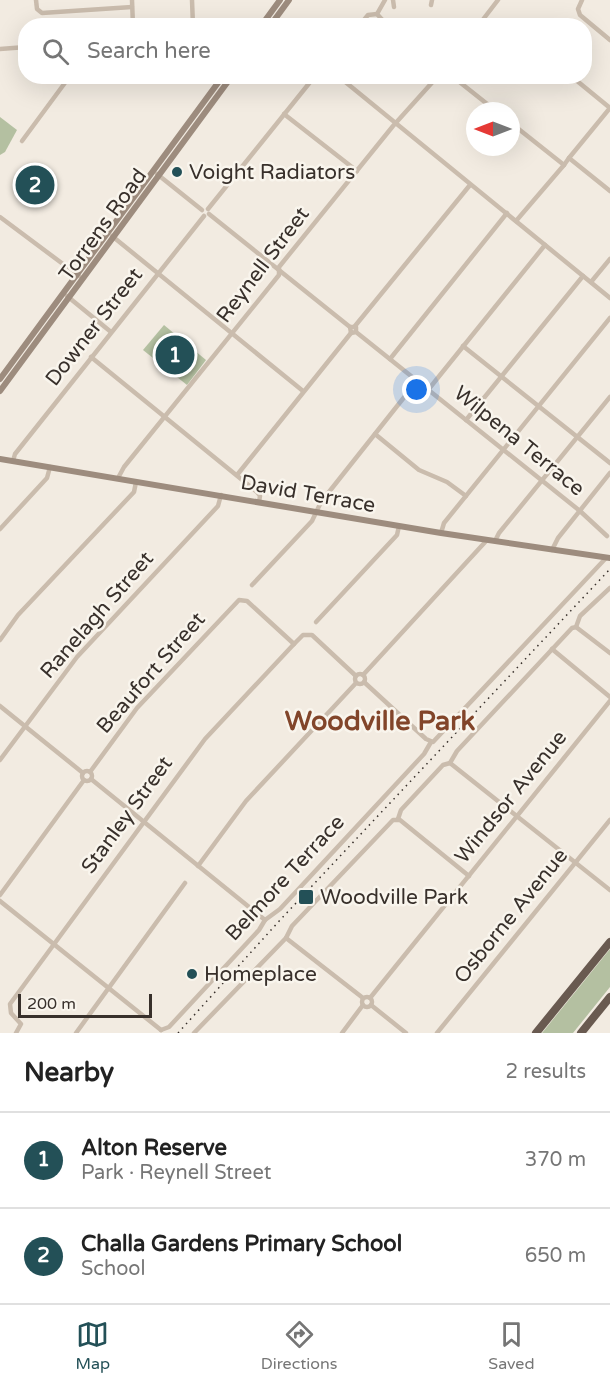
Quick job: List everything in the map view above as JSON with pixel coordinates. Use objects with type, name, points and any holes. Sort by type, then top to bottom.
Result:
[{"type":"highway","points":[[536,1033],[610,942]]},
{"type":"highway","points":[[580,1033],[610,997]]},
{"type":"main road","points":[[267,18],[280,0]]},
{"type":"main road","points":[[277,18],[289,0]]},
{"type":"main road","name":"Torrens Road","points":[[0,391],[63,293],[217,84]]},
{"type":"main road","name":"Torrens Road","points":[[0,379],[70,298],[226,84]]},
{"type":"main road","name":"David Terrace","points":[[0,459],[441,533],[608,558]]},
{"type":"street","points":[[36,0],[37,9],[42,13],[132,7]]},
{"type":"street","points":[[132,0],[133,18]]},
{"type":"street","points":[[192,0],[193,18]]},
{"type":"street","points":[[377,14],[385,0]]},
{"type":"street","points":[[393,0],[394,7]]},
{"type":"street","points":[[484,18],[498,0]]},
{"type":"street","points":[[582,0],[578,9],[584,18]]},
{"type":"street","points":[[365,18],[368,15],[377,14]]},
{"type":"street","points":[[377,14],[381,18]]},
{"type":"street","points":[[592,25],[610,40]]},
{"type":"street","points":[[0,49],[18,48]]},
{"type":"street","points":[[22,141],[64,84]]},
{"type":"street","name":"Downer Street","points":[[13,461],[15,454],[308,84]]},
{"type":"street","points":[[348,84],[610,297]]},
{"type":"street","name":"Reynell Street","points":[[118,478],[279,275],[279,267],[431,84]]},
{"type":"street","points":[[462,84],[485,102]]},
{"type":"street","points":[[516,221],[610,108],[581,84]]},
{"type":"street","points":[[284,114],[357,171]]},
{"type":"street","points":[[520,130],[564,165]]},
{"type":"street","points":[[569,158],[610,192]]},
{"type":"street","name":"Wilpena Terrace","points":[[153,171],[607,534]]},
{"type":"street","points":[[237,475],[470,185]]},
{"type":"street","points":[[390,359],[507,213]]},
{"type":"street","points":[[0,217],[84,279]]},
{"type":"street","points":[[107,233],[303,391]]},
{"type":"street","points":[[428,390],[545,245]]},
{"type":"street","points":[[591,282],[610,259]]},
{"type":"street","points":[[466,420],[583,276]]},
{"type":"street","points":[[63,293],[111,332]]},
{"type":"street","points":[[441,533],[444,523],[610,318]]},
{"type":"street","points":[[463,346],[610,463]]},
{"type":"street","points":[[92,357],[259,494],[259,502]]},
{"type":"street","points":[[252,585],[312,521],[321,501],[417,381]]},
{"type":"street","points":[[495,541],[499,532],[610,396]]},
{"type":"street","points":[[375,434],[419,470],[447,482],[466,496]]},
{"type":"street","points":[[0,529],[46,478],[50,467]]},
{"type":"street","points":[[552,550],[554,543],[610,473]]},
{"type":"street","points":[[0,640],[18,615],[134,492],[136,482]]},
{"type":"street","name":"Ranelagh Street","points":[[0,760],[77,657],[218,506],[221,495]]},
{"type":"street","points":[[316,622],[397,535],[399,526]]},
{"type":"street","points":[[356,683],[356,676],[363,675],[487,540]]},
{"type":"street","name":"Belmore Terrace","points":[[161,1032],[169,1027],[259,930],[265,920],[280,909],[424,754],[432,742],[608,558]]},
{"type":"street","points":[[450,763],[453,755],[552,649],[576,627],[580,616],[610,588]]},
{"type":"street","name":"Beaufort Street","points":[[90,772],[137,708],[242,600],[247,601],[294,644]]},
{"type":"street","points":[[576,627],[610,653]]},
{"type":"street","name":"Stanley Street","points":[[16,1033],[21,1024],[11,1013],[10,1004],[204,739],[294,644],[303,635],[309,634],[356,676]]},
{"type":"street","points":[[552,649],[610,699]]},
{"type":"street","points":[[363,675],[364,682],[432,742]]},
{"type":"street","points":[[198,866],[246,801],[356,683],[364,682]]},
{"type":"street","name":"Windsor Avenue","points":[[370,998],[610,699]]},
{"type":"street","points":[[0,706],[83,772],[90,772],[91,779],[265,920]]},
{"type":"street","points":[[450,763],[610,890]]},
{"type":"street","points":[[399,820],[401,810],[443,765],[450,763]]},
{"type":"street","points":[[0,895],[84,780],[83,772]]},
{"type":"street","points":[[84,780],[91,779]]},
{"type":"street","points":[[194,1033],[286,938],[292,926],[393,820],[399,820],[469,876]]},
{"type":"street","name":"Osborne Avenue","points":[[438,1033],[610,820]]},
{"type":"street","points":[[76,1033],[185,883]]},
{"type":"street","points":[[0,901],[161,1032]]},
{"type":"street","points":[[286,938],[363,999],[370,998],[371,1005]]},
{"type":"street","points":[[342,1033],[363,1005],[363,999]]},
{"type":"street","points":[[363,1005],[371,1005],[406,1033]]},
{"type":"green space","points":[[0,117],[17,130],[5,152],[0,155]]},
{"type":"green space","points":[[164,325],[206,360],[187,385],[143,350]]},
{"type":"green space","points":[[610,949],[610,987],[573,1033],[542,1033]]},
{"type":"railway","points":[[178,1033],[281,919],[610,569]]},
{"type":"place","name":"Voight Radiators","points":[[177,172]]},
{"type":"place","name":"Challa Gardens Primary School","points":[[35,185]]},
{"type":"place","name":"Alton Reserve","points":[[175,355]]},
{"type":"place","name":"Woodville Park","points":[[306,897]]},
{"type":"place","name":"Homeplace","points":[[192,974]]},
{"type":"district","name":"Woodville Park","points":[[380,721]]}]
